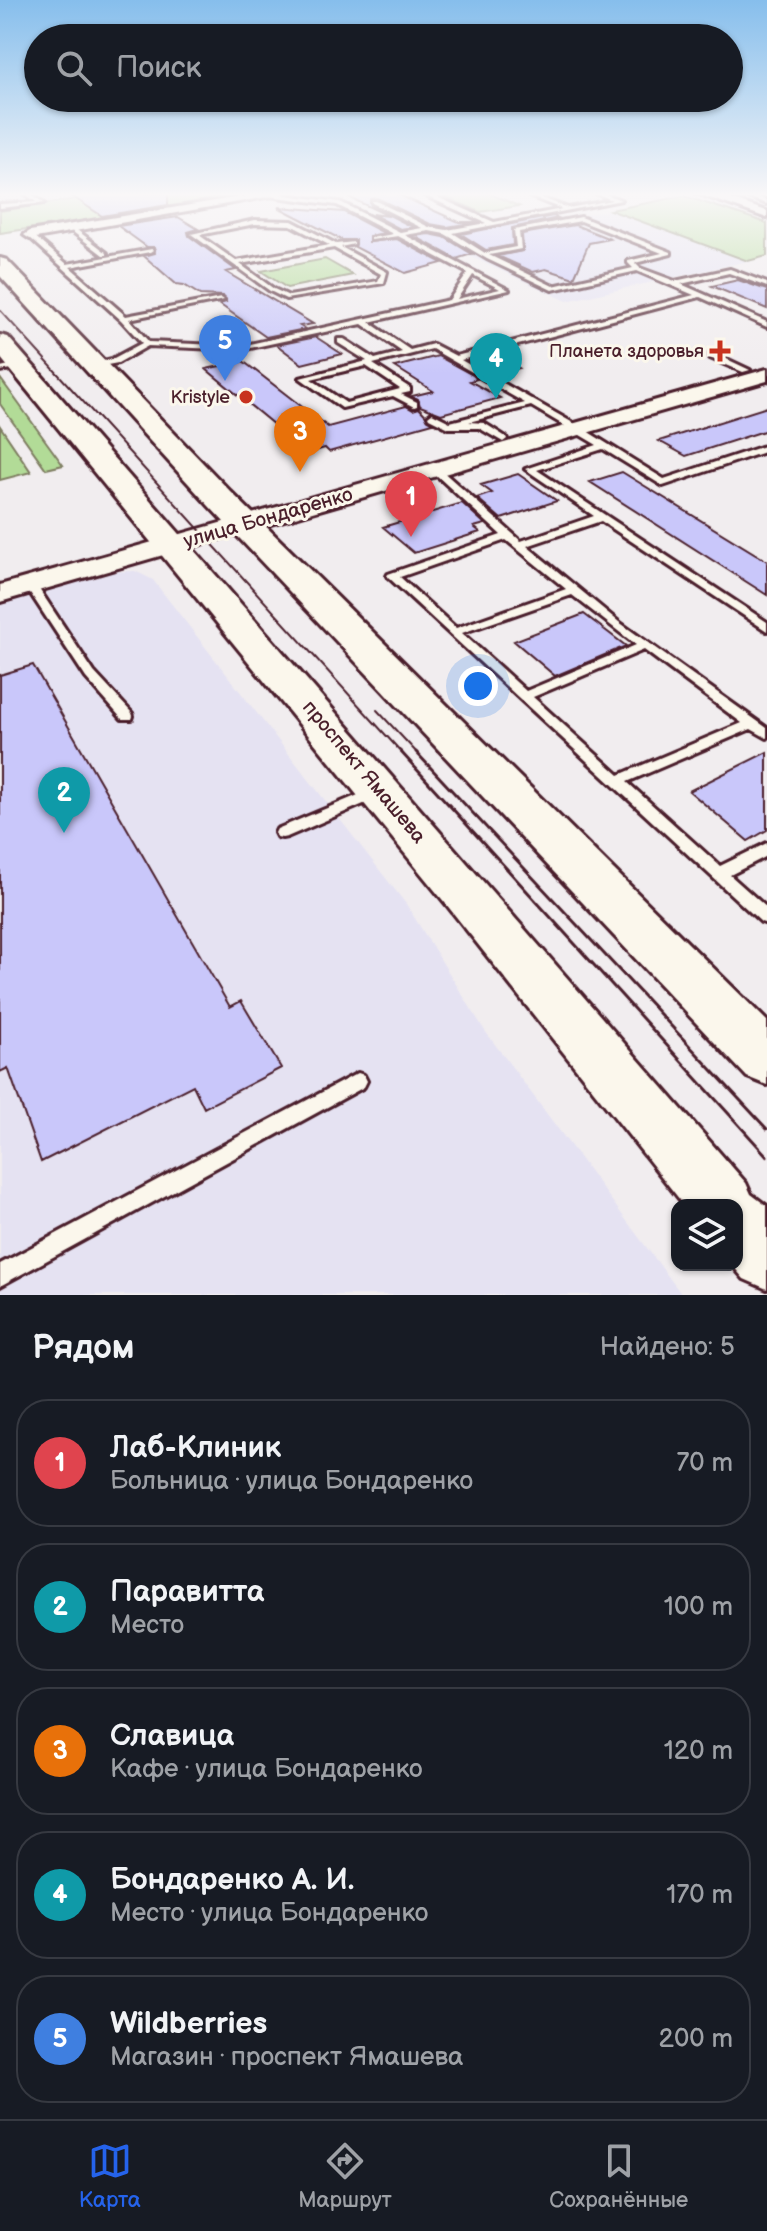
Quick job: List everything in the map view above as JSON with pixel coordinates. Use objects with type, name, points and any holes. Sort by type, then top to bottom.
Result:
[{"type":"main road","points":[[0,264],[242,520],[767,1059]]},
{"type":"main road","name":"проспект Ямашева","points":[[0,342],[10,367],[168,540],[719,1199]]},
{"type":"main road","points":[[743,1227],[767,1256]]},
{"type":"street","name":"улица Бондаренко","points":[[0,582],[437,471],[760,369]]},
{"type":"street","name":"улица Бондаренко","points":[[242,520],[503,439],[573,426]]},
{"type":"street","name":"улица Бондаренко","points":[[0,594],[168,540]]},
{"type":"lane","points":[[51,253],[124,318],[147,344]]},
{"type":"lane","points":[[66,266],[132,253]]},
{"type":"lane","points":[[220,253],[288,298],[381,283],[385,273],[349,253]]},
{"type":"lane","points":[[235,263],[291,253]]},
{"type":"lane","points":[[94,366],[115,361],[147,344],[241,348],[506,290],[434,253]]},
{"type":"lane","points":[[490,253],[487,254],[489,258],[552,288],[638,269]]},
{"type":"lane","points":[[667,253],[630,262],[638,269],[767,325]]},
{"type":"lane","points":[[674,283],[730,271],[767,285]]},
{"type":"lane","points":[[451,302],[472,272]]},
{"type":"lane","points":[[261,293],[272,290]]},
{"type":"lane","points":[[455,359],[698,296]]},
{"type":"lane","points":[[124,318],[221,300]]},
{"type":"lane","points":[[364,322],[408,352]]},
{"type":"lane","points":[[341,341],[370,362],[407,390],[345,406],[304,378],[370,362],[433,346],[529,404],[573,426],[663,483],[767,448]]},
{"type":"lane","points":[[713,356],[760,369]]},
{"type":"lane","points":[[396,395],[414,404]]},
{"type":"lane","points":[[449,425],[529,404]]},
{"type":"lane","points":[[432,416],[449,425],[481,425],[503,439]]},
{"type":"lane","points":[[605,446],[530,469],[767,627]]},
{"type":"lane","points":[[437,471],[513,540],[575,590],[767,734]]},
{"type":"lane","points":[[602,517],[392,576],[767,918]]},
{"type":"lane","points":[[31,585],[90,675],[127,716]]},
{"type":"lane","points":[[454,632],[575,590]]},
{"type":"lane","points":[[523,697],[646,645]]},
{"type":"lane","points":[[617,781],[753,723]]},
{"type":"lane","points":[[282,833],[379,791]]},
{"type":"lane","points":[[719,874],[767,849]]},
{"type":"lane","points":[[0,1275],[358,1081]]},
{"type":"shaded area","points":[[464,253],[728,253],[748,261],[567,301]]},
{"type":"shaded area","points":[[135,571],[153,580],[406,904],[485,1031],[682,1295],[0,1295],[0,602],[105,572]]},
{"type":"green space","points":[[728,253],[767,253],[748,261]]},
{"type":"green space","points":[[325,259],[353,275],[287,288],[261,271]]},
{"type":"green space","points":[[0,378],[63,465],[46,469],[0,404]]},
{"type":"green space","points":[[0,426],[31,472],[0,480]]},
{"type":"building","points":[[213,253],[236,270],[226,272],[313,324],[300,326],[305,329],[266,337],[219,304],[226,302],[223,296],[200,295],[184,285],[176,284],[144,256]]},
{"type":"building","points":[[367,253],[424,253],[442,263],[405,273]]},
{"type":"building","points":[[446,253],[472,254],[456,259]]},
{"type":"building","points":[[585,253],[574,278],[546,269],[533,272],[498,256]]},
{"type":"building","points":[[738,280],[767,290],[767,309],[712,286]]},
{"type":"building","points":[[316,337],[342,354],[302,364],[277,345]]},
{"type":"building","points":[[494,354],[519,368],[494,374],[469,361]]},
{"type":"building","points":[[438,356],[473,375],[477,379],[470,381],[500,398],[441,414],[420,406],[418,399],[412,396],[433,391],[395,367]]},
{"type":"building","points":[[243,361],[328,427],[406,406],[413,410],[419,408],[433,423],[329,452],[325,448],[308,453],[206,369]]},
{"type":"building","points":[[767,407],[767,430],[686,456],[659,441]]},
{"type":"building","points":[[622,472],[767,561],[767,595],[590,482]]},
{"type":"building","points":[[518,474],[557,501],[501,519],[477,498],[492,493],[481,485]]},
{"type":"building","points":[[462,503],[485,524],[474,527],[480,532],[414,553],[383,527]]},
{"type":"building","points":[[584,614],[626,646],[555,676],[514,641]]},
{"type":"building","points":[[33,665],[230,1007],[241,1001],[281,1068],[204,1108],[193,1085],[41,1162],[8,1068],[0,1072],[0,675]]},
{"type":"building","points":[[767,752],[767,830],[748,841],[689,791]]},
{"type":"tram line","points":[[0,310],[403,754]]},
{"type":"tram line","points":[[377,710],[418,754]]},
{"type":"tram line","points":[[401,752],[767,1156]]},
{"type":"tram line","points":[[416,752],[767,1129]]},
{"type":"place","name":"Планета здоровья","points":[[720,351]]},
{"type":"place","name":"Wildberries","points":[[225,381]]},
{"type":"place","name":"Kristyle","points":[[246,397]]},
{"type":"place","name":"Бондаренко А. И.","points":[[496,399]]},
{"type":"place","name":"Славица","points":[[300,472]]},
{"type":"place","name":"Лаб-Клиник","points":[[411,537]]},
{"type":"place","name":"Паравитта","points":[[64,833]]}]
